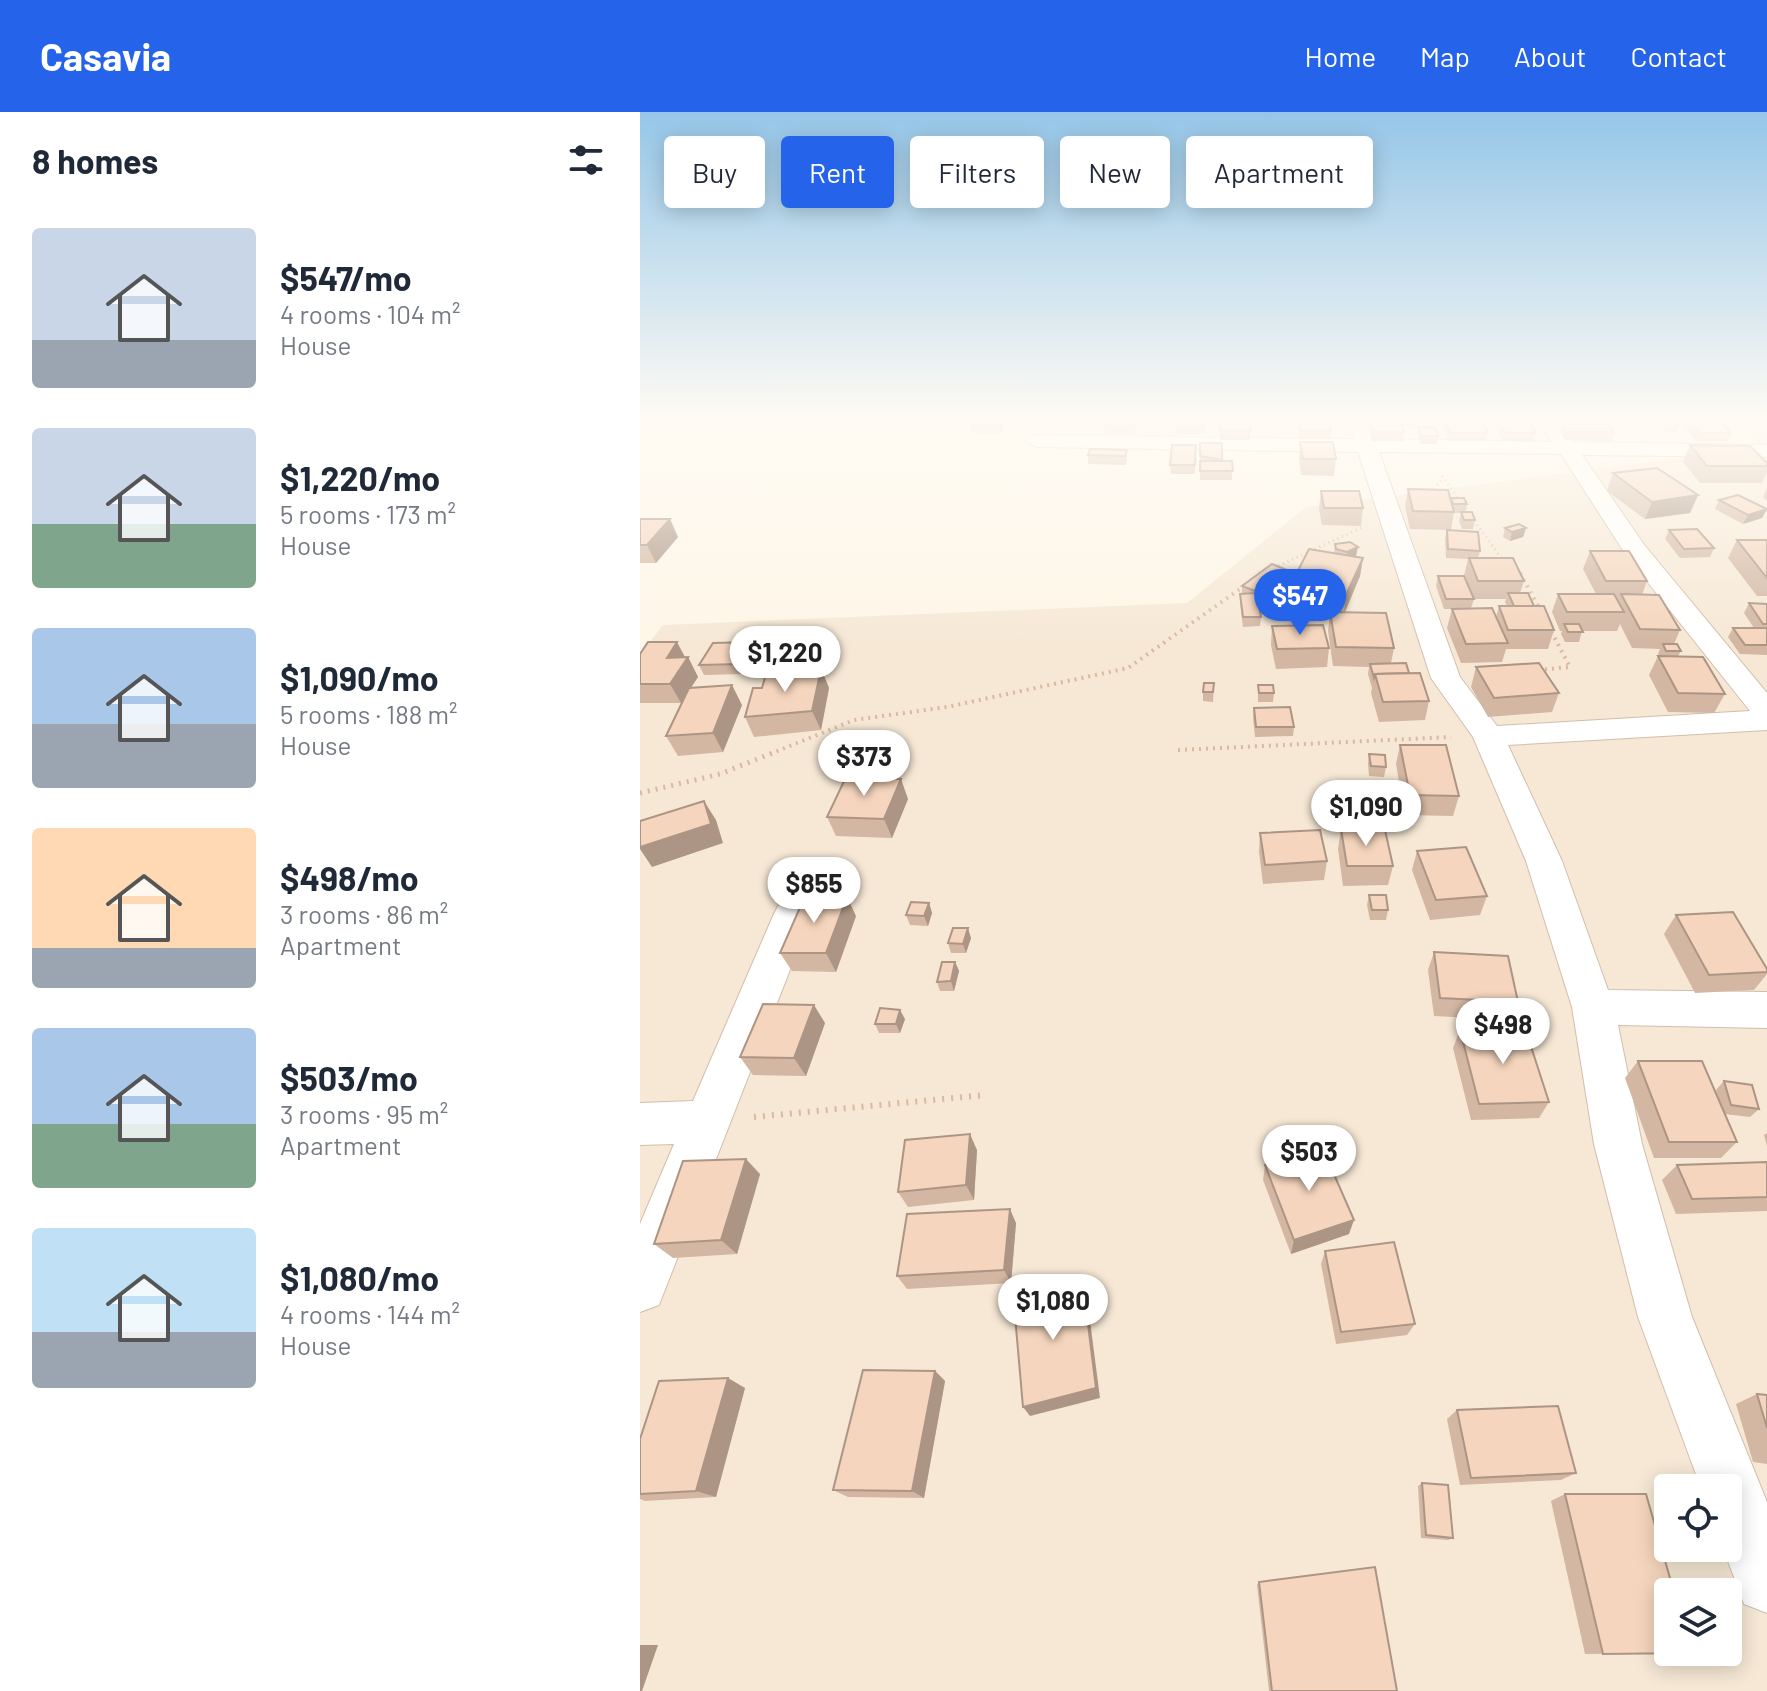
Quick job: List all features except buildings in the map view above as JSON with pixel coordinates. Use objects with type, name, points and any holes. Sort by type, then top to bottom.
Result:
[{"type":"street","points":[[1383,495],[1446,678],[1488,736],[1544,861],[1593,1007],[1618,1144],[1665,1317],[1767,1581]]},
{"type":"street","points":[[1598,495],[1635,550],[1767,713]]},
{"type":"street","points":[[1488,736],[1767,720]]},
{"type":"street","points":[[640,1286],[792,916]]},
{"type":"street","points":[[1593,1007],[1767,1010]]},
{"type":"street","points":[[640,1124],[705,1122]]},
{"type":"path","points":[[640,793],[720,774],[854,720],[947,707],[1128,668],[1254,577],[1430,495]]},
{"type":"path","points":[[1455,495],[1507,567],[1520,573],[1542,614]]},
{"type":"path","points":[[1524,671],[1570,667],[1549,627]]},
{"type":"path","points":[[1178,750],[1488,736]]},
{"type":"path","points":[[705,1122],[985,1095]]},
{"type":"shaded area","points":[[1400,495],[1767,495],[1767,1691],[640,1691],[640,655],[663,625],[1187,603],[1306,507]]}]
